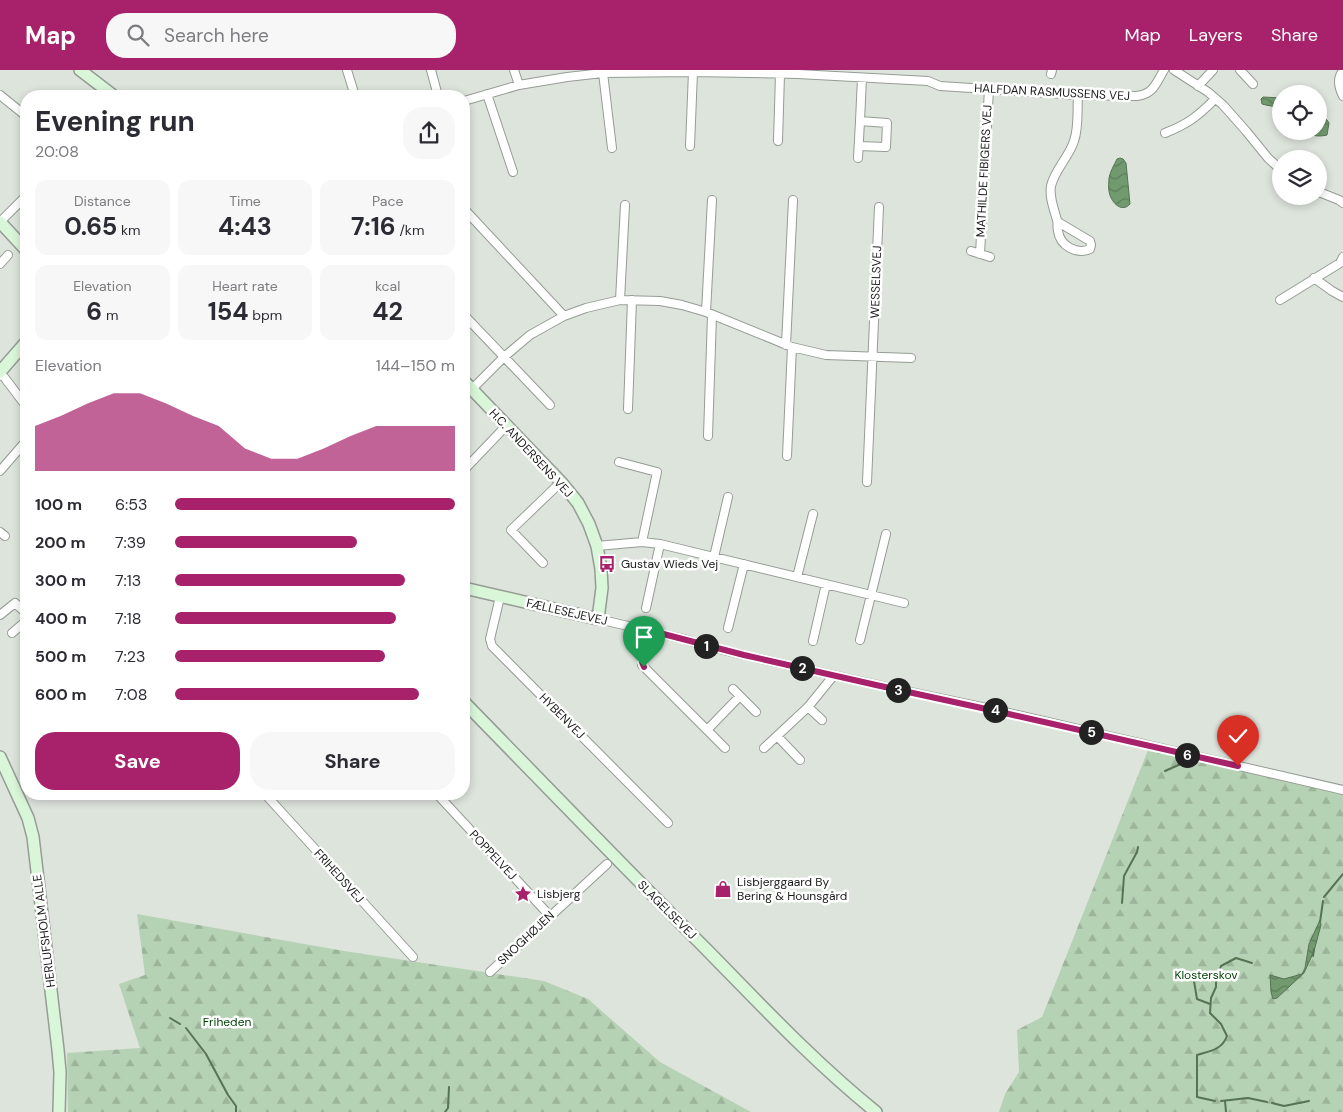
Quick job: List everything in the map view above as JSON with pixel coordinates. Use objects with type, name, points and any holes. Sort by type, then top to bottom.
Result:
[{"type":"street","points":[[80,70],[106,90]]},
{"type":"street","points":[[347,70],[353,90]]},
{"type":"street","points":[[431,70],[436,90]]},
{"type":"street","points":[[514,70],[519,85]]},
{"type":"street","points":[[884,79],[885,70]]},
{"type":"street","name":"HALFDAN RASMUSSENS VEJ","points":[[470,99],[519,85],[567,77],[632,71],[716,71],[780,74],[799,72],[862,78],[928,81],[940,86],[1078,95],[1144,95],[1152,91],[1164,70]]},
{"type":"street","points":[[1174,70],[1215,99],[1246,130],[1272,162]]},
{"type":"street","points":[[1198,86],[1213,70]]},
{"type":"street","points":[[1240,70],[1253,84]]},
{"type":"street","points":[[1342,71],[1339,82],[1343,96]]},
{"type":"street","points":[[690,146],[693,72]]},
{"type":"street","points":[[603,73],[612,148]]},
{"type":"street","points":[[778,141],[780,74]]},
{"type":"street","points":[[858,158],[862,78]]},
{"type":"street","name":"MATHILDE FIBIGERS VEJ","points":[[980,254],[989,89]]},
{"type":"street","points":[[487,94],[512,172]]},
{"type":"street","points":[[0,95],[20,111]]},
{"type":"street","points":[[1058,222],[1090,241],[1090,249],[1079,251],[1068,247],[1061,241],[1050,193],[1056,171],[1074,141],[1078,95]]},
{"type":"street","points":[[1166,133],[1186,125],[1215,99]]},
{"type":"street","points":[[858,146],[886,147],[887,122],[860,121]]},
{"type":"street","points":[[1327,195],[1343,203]]},
{"type":"street","points":[[708,436],[712,200]]},
{"type":"street","points":[[787,456],[793,200]]},
{"type":"street","points":[[20,202],[0,222],[20,244]]},
{"type":"street","points":[[620,300],[625,205]]},
{"type":"street","name":"WESSELSVEJ","points":[[867,482],[879,208]]},
{"type":"street","points":[[470,215],[564,316]]},
{"type":"street","name":"MATHILDE FIBIGERS VEJ","points":[[972,251],[990,257]]},
{"type":"street","points":[[0,264],[8,254]]},
{"type":"street","points":[[1280,300],[1342,262]]},
{"type":"street","points":[[1314,278],[1332,291],[1343,296]]},
{"type":"street","points":[[470,383],[530,335],[564,316],[586,308],[620,300],[660,301],[682,305],[709,313],[789,346],[826,355],[911,358]]},
{"type":"street","points":[[628,408],[632,300]]},
{"type":"street","points":[[470,321],[550,405]]},
{"type":"street","points":[[20,349],[0,373],[20,398]]},
{"type":"street","name":"H.C. ANDERSENS VEJ","points":[[470,387],[561,482],[578,503],[596,546],[601,568],[602,588],[598,619]]},
{"type":"street","points":[[470,464],[507,426]]},
{"type":"street","points":[[0,471],[20,448]]},
{"type":"street","points":[[619,462],[657,472],[642,542]]},
{"type":"street","points":[[543,563],[511,530],[561,482]]},
{"type":"street","points":[[714,557],[728,497]]},
{"type":"street","points":[[797,577],[813,514]]},
{"type":"street","points":[[860,640],[886,534]]},
{"type":"street","points":[[596,546],[642,542],[660,544],[904,603]]},
{"type":"street","points":[[646,608],[660,544]]},
{"type":"street","points":[[728,628],[744,564]]},
{"type":"street","points":[[812,641],[826,584]]},
{"type":"street","name":"FÆLLESEJEVEJ","points":[[470,590],[648,630],[706,646],[1343,790]]},
{"type":"street","name":"HYBENVEJ","points":[[500,597],[490,638],[492,646],[668,822]]},
{"type":"street","points":[[0,615],[15,603],[20,606]]},
{"type":"street","points":[[12,633],[20,626]]},
{"type":"street","points":[[648,630],[642,665],[724,748]]},
{"type":"street","points":[[764,748],[808,707],[834,675]]},
{"type":"street","points":[[733,689],[756,712]]},
{"type":"street","points":[[707,730],[740,696]]},
{"type":"street","points":[[808,707],[822,720]]},
{"type":"street","name":"SLAGELSEVEJ","points":[[470,708],[803,1048],[846,1088],[876,1112]]},
{"type":"street","points":[[777,736],[800,760]]},
{"type":"street","name":"HERLUFSHOLM ALLE","points":[[0,756],[28,818],[33,837],[58,1050],[60,1072],[59,1112]]},
{"type":"street","name":"FRIHEDSVEJ","points":[[270,800],[413,957]]},
{"type":"street","name":"POPPELVEJ","points":[[443,800],[550,916]]},
{"type":"street","name":"SNOGHØJEN","points":[[490,972],[607,864]]},
{"type":"green space","name":"Klosterskov","points":[[1148,750],[1343,793],[1343,1112],[999,1112],[1005,1094],[1019,1072],[1017,1030],[1042,1017]]},
{"type":"green space","name":"Friheden","points":[[137,914],[344,951],[544,981],[588,999],[660,1062],[751,1112],[68,1112],[67,1053],[140,1048],[119,984],[145,975]]},
{"type":"water","points":[[1263,97],[1272,98],[1272,106],[1262,104],[1261,99]]},
{"type":"water","points":[[1120,158],[1126,163],[1130,204],[1123,208],[1116,205],[1110,195],[1109,188],[1110,173],[1117,159]]},
{"type":"water","points":[[1320,920],[1321,925],[1314,951],[1304,973],[1277,998],[1273,999],[1270,975],[1284,979],[1302,974],[1305,968],[1309,944]]},
{"type":"waterway","points":[[1165,771],[1185,761]]},
{"type":"waterway","points":[[1122,903],[1124,876],[1138,847]]},
{"type":"waterway","points":[[1324,897],[1343,874]]},
{"type":"waterway","points":[[1320,922],[1323,901]]},
{"type":"waterway","points":[[1313,956],[1314,949]]},
{"type":"waterway","points":[[1215,1101],[1197,1097],[1197,1055],[1219,1047],[1227,1036],[1221,1024],[1210,1013],[1211,998],[1221,966],[1236,958],[1252,963]]},
{"type":"waterway","points":[[1194,981],[1197,999],[1210,1004]]},
{"type":"waterway","points":[[170,1018],[180,1024]]},
{"type":"waterway","points":[[186,1028],[206,1054],[236,1106],[236,1112]]},
{"type":"waterway","points":[[445,1112],[448,1108],[449,1087]]},
{"type":"waterway","points":[[1221,1101],[1248,1098],[1267,1102]]},
{"type":"waterway","points":[[1225,1101],[1226,1112]]},
{"type":"waterway","points":[[1272,1103],[1284,1106],[1309,1101]]},
{"type":"place","name":"Gustav Wieds Vej","points":[[607,564]]},
{"type":"place","name":"Lisbjerggaard By Bering & Hounsgård","points":[[723,889]]},
{"type":"place","name":"Lisbjerg","points":[[523,894]]},
{"type":"route","points":[[644,667],[642,662],[648,630],[744,655],[1238,766]]}]
